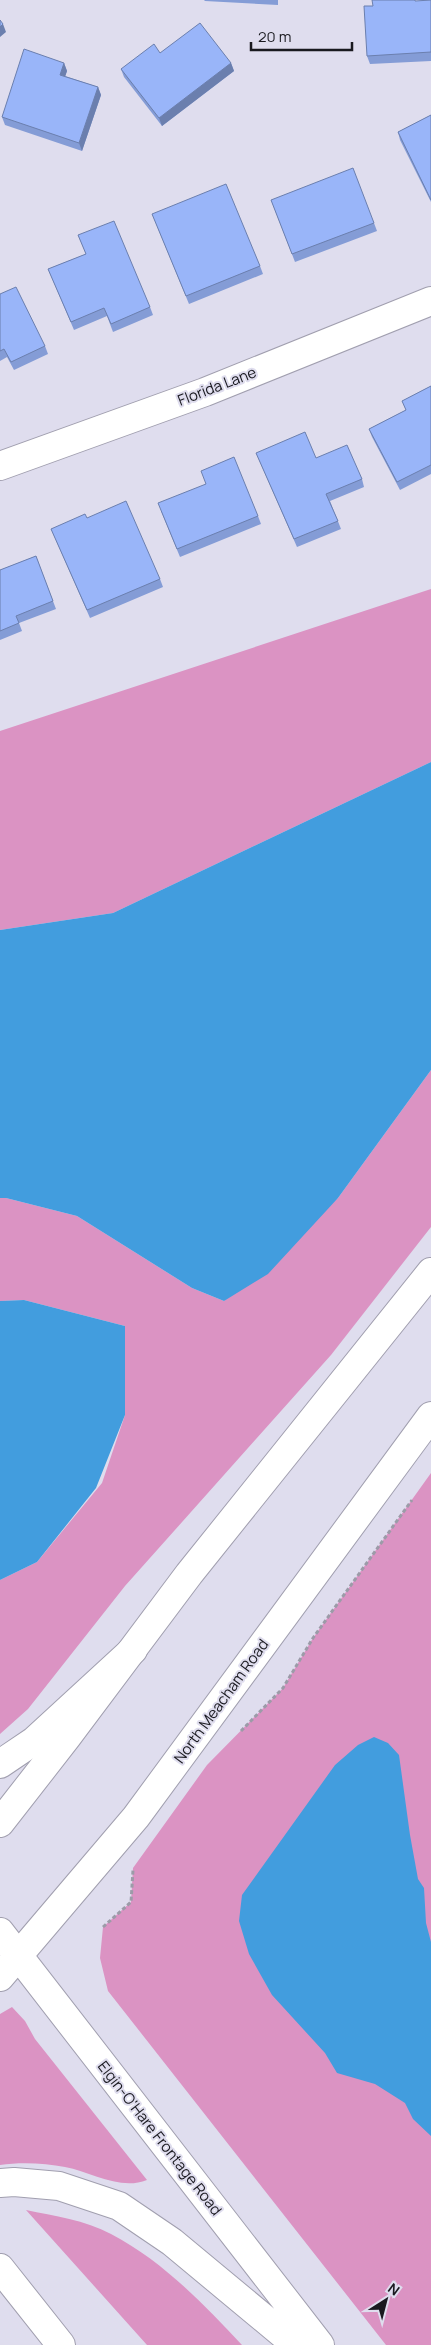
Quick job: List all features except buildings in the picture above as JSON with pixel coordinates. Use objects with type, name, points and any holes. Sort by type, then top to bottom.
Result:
[{"type":"main road","name":"Florida Lane","points":[[0,466],[205,392],[431,301]]},
{"type":"main road","points":[[0,1823],[189,1574],[431,1272]]},
{"type":"main road","name":"North Meacham Road","points":[[0,1977],[20,1956],[136,1817],[431,1416]]},
{"type":"main road","points":[[0,1764],[34,1741],[133,1650]]},
{"type":"main road","name":"Elgin-O'Hare Frontage Road","points":[[0,1932],[320,2345]]},
{"type":"main road","points":[[0,2183],[14,2182],[59,2186],[118,2206],[172,2242],[296,2345]]},
{"type":"main road","points":[[0,2268],[61,2345]]},
{"type":"path","points":[[235,1737],[283,1688],[313,1638],[415,1495]]},
{"type":"path","points":[[103,1927],[131,1902],[134,1868]]},
{"type":"shaded area","points":[[431,589],[431,762],[113,913],[0,930],[0,731]]},
{"type":"shaded area","points":[[431,1070],[431,1227],[331,1355],[125,1586],[28,1709],[0,1734],[0,1580],[37,1562],[102,1483],[125,1415],[125,1326],[24,1300],[0,1301],[0,1198],[77,1216],[192,1288],[224,1301],[338,1198]]},
{"type":"shaded area","points":[[431,1473],[431,2345],[386,2345],[108,1991],[100,1958],[103,1927],[131,1902],[133,1868],[207,1765],[283,1688],[313,1638]]},
{"type":"shaded area","points":[[12,2007],[25,2021],[35,2039],[147,2180],[137,2183],[116,2182],[65,2167],[24,2163],[0,2165],[0,2014]]},
{"type":"shaded area","points":[[26,2210],[91,2225],[111,2234],[147,2256],[181,2284],[242,2345],[147,2345]]},
{"type":"water","points":[[431,762],[431,1070],[338,1198],[268,1274],[224,1301],[192,1288],[77,1216],[0,1198],[0,930],[113,913]]},
{"type":"water","points":[[24,1300],[125,1326],[125,1415],[96,1488],[37,1562],[0,1580],[0,1301]]},
{"type":"water","points":[[374,1737],[388,1743],[399,1755],[418,1879],[424,1888],[426,1923],[431,1942],[431,2136],[413,2119],[405,2103],[375,2084],[337,2073],[325,2053],[272,1995],[249,1954],[239,1921],[242,1895],[335,1765],[358,1745]]}]
